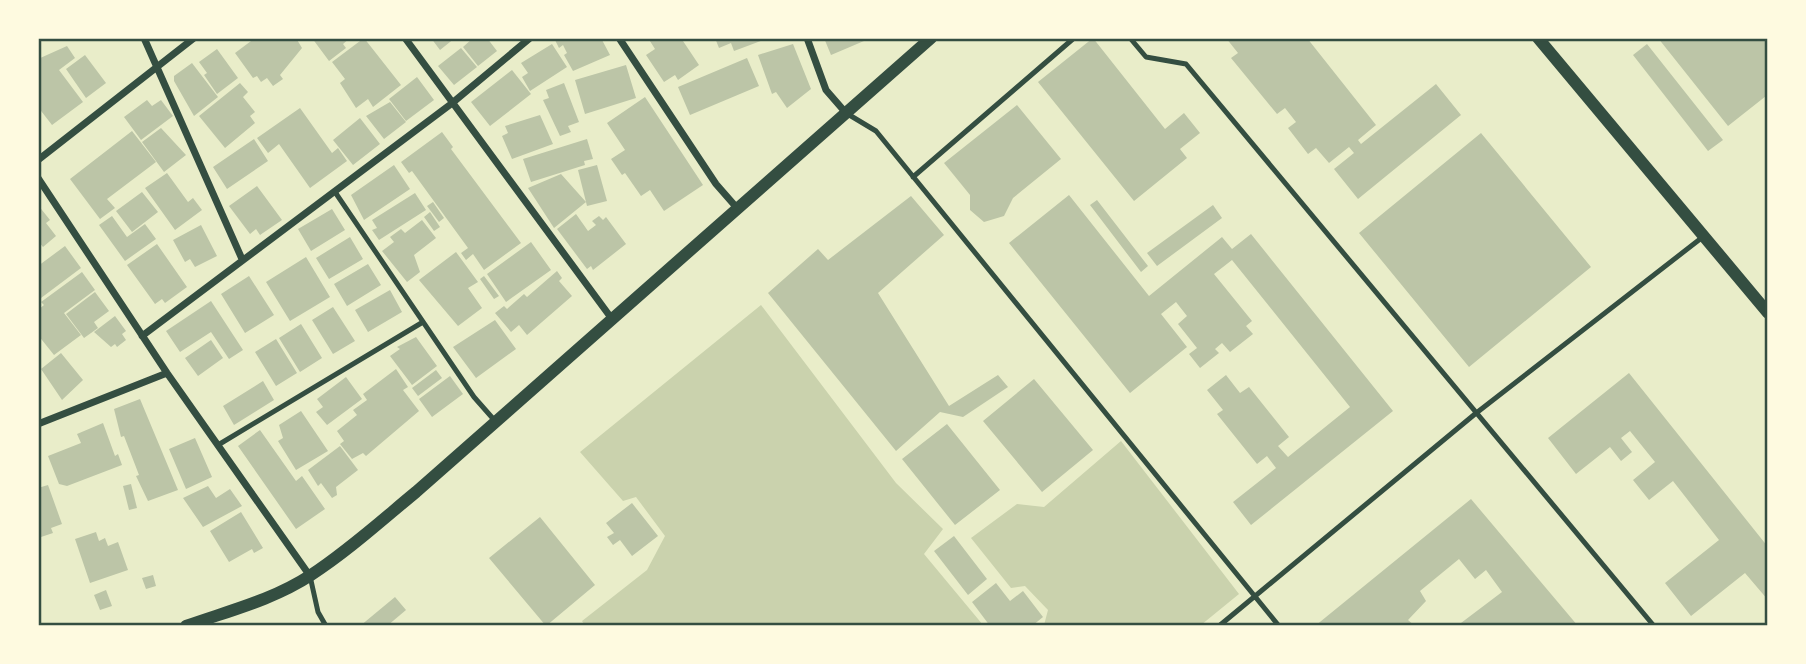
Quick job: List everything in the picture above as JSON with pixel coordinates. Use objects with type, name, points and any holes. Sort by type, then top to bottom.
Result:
[{"type":"street","points":[[144,38],[242,259]]},
{"type":"street","points":[[38,160],[194,38]]},
{"type":"street","points":[[405,38],[451,104],[612,319]]},
{"type":"street","points":[[142,336],[451,104],[530,38]]},
{"type":"street","points":[[619,38],[710,174],[737,208]]},
{"type":"street","points":[[807,38],[826,90],[846,113]]},
{"type":"street","points":[[186,625],[250,604],[310,576],[389,514],[931,38]]},
{"type":"street","points":[[1538,38],[1768,313]]},
{"type":"street","points":[[38,178],[167,373],[310,576]]},
{"type":"street","points":[[38,424],[167,373]]},
{"type":"lane","points":[[913,177],[1074,38]]},
{"type":"lane","points":[[1130,38],[1146,57],[1186,64],[1475,414],[1654,625]]},
{"type":"lane","points":[[846,113],[876,131],[1279,625]]},
{"type":"lane","points":[[335,192],[474,397],[496,422]]},
{"type":"lane","points":[[1219,625],[1475,414],[1704,236]]},
{"type":"lane","points":[[218,445],[423,323]]},
{"type":"lane","points":[[310,576],[318,611],[326,625]]},
{"type":"green space","points":[[761,305],[896,483],[943,529],[924,554],[983,625],[585,626],[582,621],[647,570],[665,536],[636,497],[623,501],[580,452]]},
{"type":"green space","points":[[1121,441],[1239,594],[1201,625],[1044,625],[1048,610],[1025,586],[1011,588],[971,538],[1017,504],[1044,507]]},
{"type":"building","points":[[255,38],[296,38],[302,48],[280,75],[283,79],[273,86],[267,78],[261,82],[257,76],[253,78],[235,53]]},
{"type":"building","points":[[312,38],[350,38],[343,44],[346,48],[329,61]]},
{"type":"building","points":[[364,38],[401,85],[373,107],[368,99],[356,108],[340,83],[345,79],[332,62]]},
{"type":"building","points":[[431,38],[455,38],[440,50]]},
{"type":"building","points":[[473,38],[487,38],[497,51],[478,66],[463,47]]},
{"type":"building","points":[[554,38],[601,38],[610,55],[573,71],[564,55],[567,53],[563,45],[559,48]]},
{"type":"building","points":[[648,38],[681,38],[699,65],[678,80],[675,75],[664,82],[646,55],[655,49]]},
{"type":"building","points":[[715,38],[766,39],[734,51],[731,43],[719,48]]},
{"type":"building","points":[[824,38],[863,38],[864,41],[831,55]]},
{"type":"building","points":[[1093,38],[1165,129],[1184,113],[1200,133],[1180,149],[1187,158],[1134,201],[1038,82]]},
{"type":"building","points":[[1226,38],[1307,38],[1376,125],[1358,140],[1361,144],[1436,84],[1461,115],[1358,199],[1334,169],[1354,153],[1349,147],[1329,163],[1316,148],[1308,154],[1288,128],[1296,122],[1285,108],[1277,114],[1231,58],[1238,53]]},
{"type":"building","points":[[1658,38],[1768,38],[1768,98],[1766,96],[1728,126]]},
{"type":"building","points":[[552,44],[567,67],[530,91],[522,77],[528,73],[521,63]]},
{"type":"building","points":[[793,44],[811,89],[787,108],[776,92],[772,94],[758,55]]},
{"type":"building","points":[[1647,44],[1723,140],[1708,151],[1633,55]]},
{"type":"building","points":[[67,46],[75,58],[59,70],[83,102],[52,125],[38,107],[38,59]]},
{"type":"building","points":[[461,48],[477,67],[454,85],[438,66]]},
{"type":"building","points":[[217,49],[238,78],[217,94],[199,62]]},
{"type":"building","points":[[85,55],[106,83],[86,98],[66,69]]},
{"type":"building","points":[[747,58],[759,86],[690,115],[678,87]]},
{"type":"building","points":[[192,63],[218,97],[194,116],[174,81],[174,76]]},
{"type":"building","points":[[626,65],[636,98],[585,114],[575,80]]},
{"type":"building","points":[[512,70],[531,94],[490,126],[471,102]]},
{"type":"building","points":[[417,77],[434,100],[406,121],[389,99]]},
{"type":"building","points":[[240,83],[248,92],[243,97],[255,112],[250,116],[255,123],[225,148],[199,116]]},
{"type":"building","points":[[564,83],[579,122],[568,126],[571,132],[560,136],[543,100],[549,98],[546,90]]},
{"type":"building","points":[[645,97],[703,185],[664,211],[650,190],[641,196],[611,159],[625,150],[607,123]]},
{"type":"building","points":[[147,100],[152,106],[161,100],[173,116],[141,140],[124,117]]},
{"type":"building","points":[[390,102],[406,122],[384,139],[366,116]]},
{"type":"building","points":[[1017,105],[1061,159],[1013,198],[1004,216],[984,222],[970,210],[970,195],[944,163]]},
{"type":"building","points":[[300,108],[332,153],[338,148],[347,161],[310,188],[279,144],[268,153],[257,138]]},
{"type":"building","points":[[540,115],[553,144],[512,159],[502,136],[508,133],[505,126]]},
{"type":"building","points":[[360,118],[380,144],[353,165],[333,140]]},
{"type":"building","points":[[161,128],[186,155],[164,172],[142,142]]},
{"type":"building","points":[[132,131],[156,162],[107,199],[115,208],[100,219],[70,179]]},
{"type":"building","points":[[442,132],[453,147],[451,149],[521,243],[484,270],[473,254],[466,260],[461,253],[468,248],[412,171],[409,173],[401,162]]},
{"type":"building","points":[[1481,133],[1591,267],[1469,367],[1359,233]]},
{"type":"building","points":[[254,139],[268,161],[227,189],[213,167]]},
{"type":"building","points":[[587,139],[593,159],[584,161],[585,165],[531,182],[523,159]]},
{"type":"building","points":[[394,165],[410,189],[364,220],[351,195]]},
{"type":"building","points":[[597,165],[607,201],[587,206],[578,170]]},
{"type":"building","points":[[167,173],[188,202],[193,198],[202,210],[175,230],[145,188]]},
{"type":"building","points":[[561,174],[586,202],[554,228],[528,188]]},
{"type":"building","points":[[257,186],[282,220],[260,235],[256,229],[250,234],[229,206]]},
{"type":"building","points":[[142,192],[158,212],[132,232],[116,211]]},
{"type":"building","points":[[415,193],[426,210],[379,240],[372,230],[377,228],[372,220]]},
{"type":"building","points":[[1069,195],[1149,296],[1222,237],[1232,249],[1251,234],[1393,411],[1251,525],[1233,502],[1276,468],[1267,456],[1257,464],[1217,414],[1223,410],[1207,390],[1226,375],[1240,393],[1249,387],[1289,437],[1278,446],[1288,457],[1350,407],[1232,260],[1214,274],[1252,321],[1246,326],[1253,334],[1230,352],[1222,343],[1215,349],[1219,353],[1200,368],[1189,354],[1197,348],[1178,324],[1187,316],[1176,302],[1161,314],[1187,347],[1130,393],[1009,243]]},
{"type":"building","points":[[911,196],[944,235],[878,293],[949,406],[998,375],[1008,387],[963,417],[940,412],[896,451],[768,293],[818,249],[828,260]]},
{"type":"building","points":[[1097,200],[1148,266],[1141,272],[1090,205]]},
{"type":"building","points":[[433,202],[444,218],[439,222],[427,206]]},
{"type":"building","points":[[38,205],[50,220],[46,223],[56,236],[43,247],[38,241]]},
{"type":"building","points":[[1213,205],[1222,218],[1157,266],[1147,253]]},
{"type":"building","points":[[332,209],[345,230],[311,251],[298,229]]},
{"type":"building","points":[[430,212],[440,227],[434,231],[424,217]]},
{"type":"building","points":[[576,214],[588,231],[596,225],[592,221],[599,216],[603,220],[606,217],[626,244],[593,270],[591,266],[587,269],[557,229]]},
{"type":"building","points":[[112,216],[127,237],[145,224],[156,239],[125,261],[99,225]]},
{"type":"building","points":[[422,220],[436,238],[414,255],[420,272],[407,282],[382,251],[394,242],[390,237],[401,229],[405,233]]},
{"type":"building","points":[[201,225],[217,256],[195,267],[190,259],[185,262],[173,240]]},
{"type":"building","points":[[350,237],[363,259],[329,279],[316,258]]},
{"type":"building","points":[[531,242],[551,270],[506,302],[487,274]]},
{"type":"building","points":[[157,244],[187,287],[165,303],[162,299],[155,304],[127,265]]},
{"type":"building","points":[[65,246],[81,268],[41,298],[38,266]]},
{"type":"building","points":[[456,252],[478,282],[468,288],[482,308],[458,326],[419,280]]},
{"type":"building","points":[[306,257],[330,297],[290,321],[266,282]]},
{"type":"building","points":[[368,264],[381,285],[347,306],[334,284]]},
{"type":"building","points":[[557,271],[562,278],[559,281],[572,296],[527,335],[519,325],[511,332],[495,313],[504,306],[507,309],[524,294],[527,297]]},
{"type":"building","points":[[82,272],[95,290],[64,313],[81,335],[54,355],[38,335],[38,310],[44,305],[41,302]]},
{"type":"building","points":[[249,276],[274,315],[245,333],[221,294]]},
{"type":"building","points":[[484,276],[499,296],[494,299],[480,279]]},
{"type":"building","points":[[390,290],[402,312],[368,332],[355,310]]},
{"type":"building","points":[[95,292],[109,311],[94,322],[98,328],[84,338],[66,314]]},
{"type":"building","points":[[211,301],[243,350],[229,359],[211,332],[180,352],[166,331]]},
{"type":"building","points":[[333,307],[355,341],[333,354],[312,320]]},
{"type":"building","points":[[115,316],[126,331],[122,334],[126,340],[117,347],[115,344],[111,347],[94,332]]},
{"type":"building","points":[[495,320],[516,349],[476,378],[453,347]]},
{"type":"building","points":[[301,324],[322,358],[300,372],[279,338]]},
{"type":"building","points":[[416,337],[437,366],[412,385],[390,356],[400,349],[397,347]]},
{"type":"building","points":[[276,339],[297,373],[276,386],[255,352]]},
{"type":"building","points":[[211,340],[223,358],[198,376],[185,358]]},
{"type":"building","points":[[61,353],[83,380],[62,400],[41,369]]},
{"type":"building","points":[[396,369],[408,387],[403,390],[419,411],[366,456],[363,453],[352,459],[340,444],[344,441],[337,431],[357,415],[353,410],[367,400],[363,394]]},
{"type":"building","points":[[436,370],[442,378],[418,396],[412,388]]},
{"type":"building","points":[[1629,373],[1768,547],[1768,600],[1745,573],[1691,616],[1665,583],[1719,540],[1673,481],[1649,500],[1633,480],[1655,462],[1630,431],[1621,438],[1632,452],[1621,461],[1610,447],[1576,474],[1548,438]]},
{"type":"building","points":[[450,376],[463,394],[432,417],[419,399]]},
{"type":"building","points":[[346,377],[362,399],[327,425],[316,412],[323,407],[317,399]]},
{"type":"building","points":[[1034,379],[1093,450],[1042,492],[983,421]]},
{"type":"building","points":[[263,381],[274,400],[234,425],[223,406]]},
{"type":"building","points":[[140,399],[178,490],[148,501],[136,476],[139,475],[124,436],[121,437],[114,409]]},
{"type":"building","points":[[301,411],[328,451],[296,470],[278,441],[283,438],[279,425]]},
{"type":"building","points":[[103,423],[115,456],[118,454],[122,465],[67,486],[59,484],[48,456],[81,443],[77,434]]},
{"type":"building","points":[[947,424],[1000,490],[955,525],[902,459]]},
{"type":"building","points":[[260,430],[296,481],[302,476],[325,509],[296,529],[238,446]]},
{"type":"building","points":[[195,438],[212,477],[186,489],[169,449]]},
{"type":"building","points":[[340,446],[358,470],[336,487],[337,495],[332,498],[321,483],[318,486],[308,470]]},
{"type":"building","points":[[131,484],[137,508],[129,510],[123,486]]},
{"type":"building","points":[[48,485],[62,524],[51,528],[53,533],[38,538],[38,488]]},
{"type":"building","points":[[208,486],[216,498],[230,489],[242,506],[203,527],[183,498]]},
{"type":"building","points":[[1471,499],[1578,626],[1457,626],[1502,592],[1486,570],[1475,579],[1459,559],[1420,591],[1426,601],[1408,620],[1415,626],[1315,626]]},
{"type":"building","points":[[632,503],[658,536],[632,556],[620,540],[613,545],[607,537],[614,533],[606,523]]},
{"type":"building","points":[[241,512],[263,548],[254,553],[252,549],[229,562],[210,531]]},
{"type":"building","points":[[540,517],[595,585],[546,626],[489,558]]},
{"type":"building","points":[[96,532],[99,541],[105,538],[108,546],[118,542],[128,570],[90,583],[75,539]]},
{"type":"building","points":[[954,536],[987,579],[968,595],[934,551]]},
{"type":"building","points":[[153,575],[156,586],[146,589],[142,578]]},
{"type":"building","points":[[996,583],[1010,601],[1023,591],[1043,617],[1032,626],[1008,623],[990,626],[972,602]]},
{"type":"building","points":[[106,590],[112,606],[100,610],[94,595]]},
{"type":"building","points":[[395,597],[406,610],[387,626],[360,626]]}]
